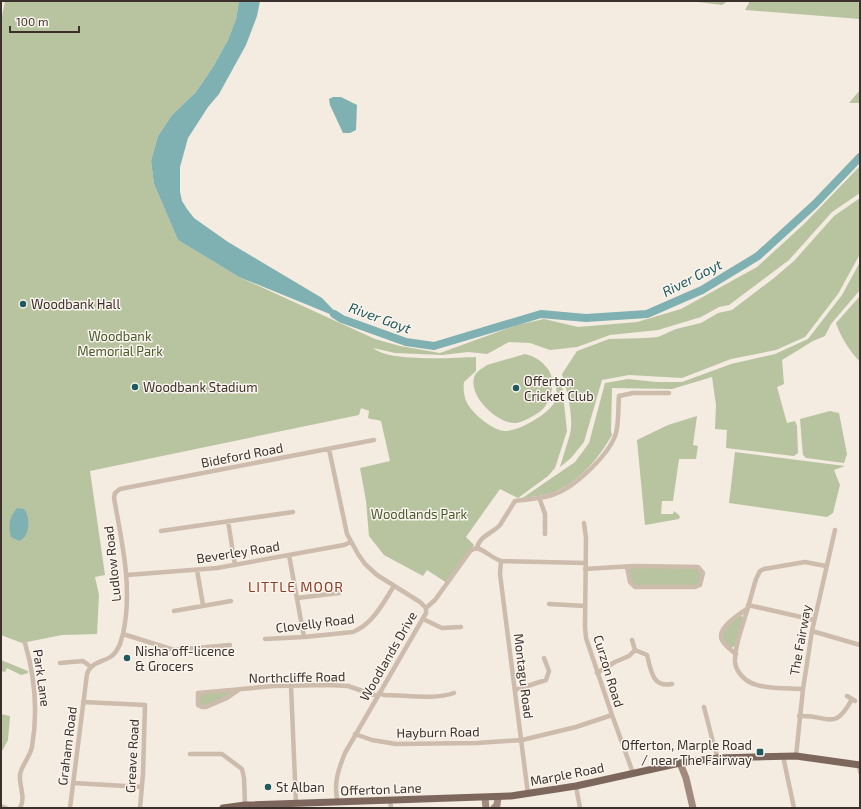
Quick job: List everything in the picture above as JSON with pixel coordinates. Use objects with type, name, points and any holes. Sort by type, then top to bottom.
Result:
[{"type":"main road","name":"Marple Road","points":[[494,802],[683,763],[718,758],[796,756],[860,768]]},
{"type":"main road","points":[[683,763],[693,808]]},
{"type":"main road","name":"Offerton Lane","points":[[223,808],[245,805],[299,805],[390,800],[494,802]]},
{"type":"main road","points":[[486,808],[494,802]]},
{"type":"street","name":"Woodlands Drive","points":[[338,803],[335,792],[338,771],[345,753],[423,619],[426,613],[426,608],[435,600],[471,550],[477,548],[482,538],[500,525],[515,501],[554,495],[573,485],[590,470],[609,446],[616,432],[619,396],[633,393],[669,393]]},
{"type":"street","name":"Bideford Road","points":[[115,493],[120,489],[374,440]]},
{"type":"street","points":[[329,449],[347,534],[351,542],[365,564],[394,586],[420,602],[426,608]]},
{"type":"street","name":"Ludlow Road","points":[[91,667],[114,656],[123,634],[127,609],[127,575],[114,498],[115,493]]},
{"type":"street","points":[[539,497],[545,514],[545,534]]},
{"type":"street","points":[[162,531],[293,512]]},
{"type":"street","points":[[228,521],[235,565]]},
{"type":"street","name":"Curzon Road","points":[[584,523],[586,563],[586,638],[633,773]]},
{"type":"street","name":"The Fairway","points":[[796,756],[803,689],[812,631],[826,566],[836,530]]},
{"type":"street","name":"Beverley Road","points":[[127,575],[197,570],[235,565],[344,545],[351,542]]},
{"type":"street","points":[[477,548],[501,561],[586,563]]},
{"type":"street","points":[[289,555],[304,637]]},
{"type":"street","name":"Montagu Road","points":[[501,561],[500,574],[528,794]]},
{"type":"street","points":[[803,689],[759,686],[749,682],[737,669],[735,663],[736,654],[740,634],[758,575],[764,569],[805,562],[826,566]]},
{"type":"street","points":[[585,569],[627,566],[698,567],[703,573],[700,585],[695,587],[635,587],[630,582],[627,566]]},
{"type":"street","points":[[197,570],[203,605]]},
{"type":"street","name":"Clovelly Road","points":[[265,639],[353,632],[361,629],[374,616],[394,586]]},
{"type":"street","points":[[297,598],[339,593]]},
{"type":"street","points":[[174,611],[232,601]]},
{"type":"street","points":[[549,604],[585,606]]},
{"type":"street","points":[[748,606],[814,620]]},
{"type":"street","points":[[736,654],[723,642],[721,632],[724,627],[748,606]]},
{"type":"street","points":[[423,619],[442,628],[461,627]]},
{"type":"street","points":[[812,631],[860,644]]},
{"type":"street","points":[[123,634],[174,650],[230,644]]},
{"type":"street","points":[[632,640],[636,650],[647,655],[654,680],[659,684],[672,684]]},
{"type":"street","name":"Park Lane","points":[[20,808],[22,803],[20,776],[32,748],[36,710],[31,662],[26,643]]},
{"type":"street","points":[[597,673],[615,662],[629,656],[636,650]]},
{"type":"street","points":[[515,690],[546,680],[549,671],[544,658]]},
{"type":"street","points":[[60,663],[83,661],[91,667]]},
{"type":"street","name":"Graham Road","points":[[70,808],[85,687],[87,674],[91,667]]},
{"type":"street","points":[[291,686],[299,805]]},
{"type":"street","name":"Northcliffe Road","points":[[240,689],[227,698],[206,707],[198,705],[198,693],[240,689],[291,686],[348,686],[384,695],[445,696],[454,693]]},
{"type":"street","points":[[800,716],[828,720],[835,718],[842,715],[851,698]]},
{"type":"street","name":"Greave Road","points":[[83,702],[145,705],[140,808]]},
{"type":"street","points":[[704,707],[718,758]]},
{"type":"street","name":"Hayburn Road","points":[[355,734],[372,740],[396,744],[477,743],[522,740],[576,727],[612,716]]},
{"type":"street","points":[[190,754],[222,754],[242,769],[244,778],[245,805]]},
{"type":"street","points":[[783,756],[794,808]]},
{"type":"street","points":[[74,783],[142,787]]},
{"type":"street","points":[[576,786],[580,808]]},
{"type":"street","points":[[390,800],[391,808]]},
{"type":"street","points":[[1,806],[6,808]]},
{"type":"green space","name":"Woodbank Memorial Park","points":[[5,1],[239,1],[236,19],[228,40],[213,67],[196,92],[172,115],[158,136],[151,161],[154,184],[178,240],[239,277],[375,339],[400,346],[440,353],[517,325],[544,319],[578,327],[637,322],[681,309],[757,267],[804,224],[860,166],[860,193],[832,212],[789,260],[729,305],[719,307],[701,317],[658,330],[610,335],[577,347],[550,350],[530,343],[509,342],[487,354],[468,352],[442,355],[395,353],[373,348],[381,352],[407,357],[476,357],[476,371],[464,382],[466,401],[478,416],[489,425],[505,431],[518,428],[532,422],[550,408],[556,400],[557,393],[553,376],[562,385],[567,431],[555,468],[548,476],[518,498],[500,489],[466,537],[474,545],[447,583],[427,570],[423,576],[384,555],[369,536],[366,501],[360,468],[390,461],[381,421],[368,418],[369,411],[361,408],[359,415],[90,471],[105,575],[95,577],[99,595],[97,634],[62,635],[22,643],[1,635],[1,21]]},
{"type":"green space","points":[[690,1],[728,1],[722,5]]},
{"type":"green space","points":[[750,1],[858,1],[860,6],[860,19],[745,10]]},
{"type":"green space","points":[[860,90],[860,103],[849,103]]},
{"type":"green space","points":[[860,198],[860,254],[838,294],[805,337],[776,350],[731,359],[682,378],[629,375],[602,380],[584,442],[571,458],[560,467],[571,427],[569,404],[562,374],[577,351],[609,339],[658,337],[676,329],[701,323],[718,313],[732,310],[794,261],[834,216]]},
{"type":"green space","points":[[860,262],[860,290],[831,324],[825,336],[813,341],[782,360],[784,384],[777,387],[787,423],[795,421],[797,426],[798,453],[794,456],[726,448],[727,430],[715,429],[716,405],[712,377],[672,389],[612,388],[612,435],[595,460],[573,482],[555,492],[521,499],[575,462],[589,443],[605,383],[628,379],[656,382],[682,382],[731,364],[775,354],[808,339],[842,295]]},
{"type":"green space","points":[[860,296],[860,362],[846,344],[836,323]]},
{"type":"green space","points":[[525,354],[538,359],[548,369],[552,380],[551,392],[543,409],[538,413],[520,422],[508,422],[500,419],[492,413],[479,399],[473,383],[475,375],[479,370],[487,365]]},
{"type":"green space","points":[[830,411],[839,413],[847,454],[844,463],[806,458],[803,455],[800,419]]},
{"type":"green space","points":[[697,416],[693,445],[698,446],[696,459],[679,459],[673,501],[662,501],[661,514],[673,514],[674,511],[680,516],[679,519],[645,525],[637,440],[668,425]]},
{"type":"green space","points":[[735,452],[845,466],[834,470],[840,485],[833,513],[827,517],[729,503]]},
{"type":"green space","points":[[627,567],[698,567],[703,571],[698,587],[632,585]]},
{"type":"green space","points":[[741,615],[743,618],[735,646],[731,648],[724,640],[724,629]]},
{"type":"green space","points":[[1,660],[28,671],[28,673],[21,675],[7,668],[5,672],[1,671]]},
{"type":"green space","points":[[240,689],[206,707],[200,706],[198,693]]},
{"type":"green space","points":[[1,714],[10,716],[8,740],[1,753]]},
{"type":"water","points":[[239,1],[260,1],[257,16],[246,45],[219,94],[208,107],[188,138],[180,167],[180,192],[182,201],[194,218],[228,242],[322,298],[342,319],[239,277],[178,240],[154,184],[151,161],[158,136],[172,115],[196,92],[213,67],[228,40],[236,19]]},
{"type":"water","points":[[333,97],[341,97],[357,105],[356,130],[350,133],[343,133],[330,105],[329,99]]},
{"type":"water","points":[[17,508],[24,509],[28,517],[27,531],[23,539],[19,541],[11,537],[10,529],[12,515]]},
{"type":"waterway","name":"River Goyt","points":[[334,314],[342,319],[406,342],[434,346],[541,314],[586,318],[647,314],[702,290],[758,256],[815,204],[860,157]]},
{"type":"place","name":"Woodbank Hall","points":[[23,304]]},
{"type":"place","name":"Woodbank Stadium","points":[[135,387]]},
{"type":"place","name":"Offerton Cricket Club","points":[[516,388]]},
{"type":"place","name":"Nisha off-licence & Grocers","points":[[127,658]]},
{"type":"place","name":"Offerton, Marple Road / near The Fairway","points":[[760,752]]},
{"type":"place","name":"St Alban","points":[[268,787]]},
{"type":"district","name":"LITTLE MOOR","points":[[296,587]]},
{"type":"park label","name":"Woodlands Park","points":[[419,514]]}]
